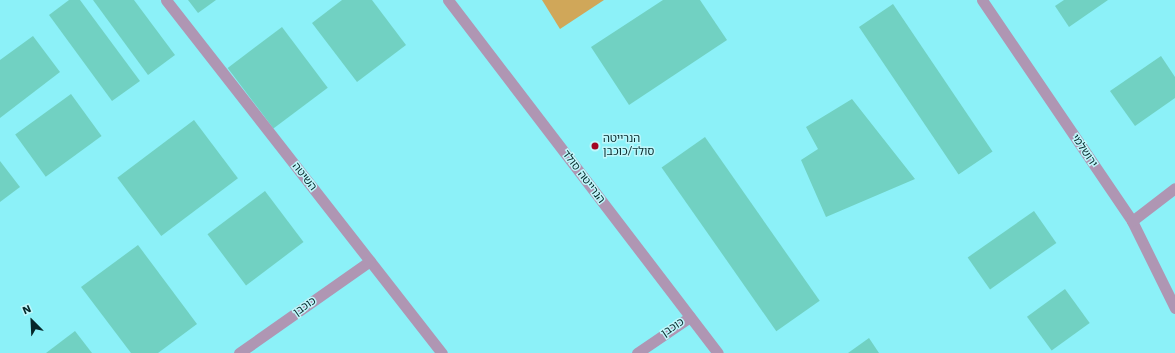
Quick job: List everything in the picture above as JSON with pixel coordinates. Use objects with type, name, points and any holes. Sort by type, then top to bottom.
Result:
[{"type":"street","name":"השיטה","points":[[166,0],[442,353]]},
{"type":"street","name":"הנרייטה סולד","points":[[448,0],[718,353]]},
{"type":"street","name":"ירושלמי","points":[[982,0],[1132,221],[1175,308]]},
{"type":"street","points":[[1132,221],[1175,188]]},
{"type":"street","name":"כוכבן","points":[[239,353],[370,261]]},
{"type":"street","name":"כוכבן","points":[[637,353],[690,317]]},
{"type":"shaded area","points":[[542,0],[604,0],[560,29]]},
{"type":"building","points":[[69,0],[80,0],[140,81],[112,101],[49,15]]},
{"type":"building","points":[[93,0],[134,0],[175,55],[148,75]]},
{"type":"building","points":[[188,0],[216,0],[198,13]]},
{"type":"building","points":[[342,0],[372,0],[406,45],[357,82],[312,23]]},
{"type":"building","points":[[663,0],[700,0],[727,40],[629,105],[591,47]]},
{"type":"building","points":[[1064,0],[1108,0],[1069,27],[1055,6]]},
{"type":"building","points":[[893,4],[993,152],[959,174],[859,27]]},
{"type":"building","points":[[282,27],[328,88],[273,129],[228,68]]},
{"type":"building","points":[[33,36],[60,72],[0,118],[0,60]]},
{"type":"building","points":[[1161,56],[1175,77],[1175,98],[1135,126],[1110,91]]},
{"type":"building","points":[[71,94],[102,136],[46,177],[15,135]]},
{"type":"building","points":[[852,99],[915,179],[826,217],[801,160],[818,149],[806,127]]},
{"type":"building","points":[[194,120],[238,178],[161,236],[117,178]]},
{"type":"building","points":[[705,137],[820,301],[776,331],[662,167]]},
{"type":"building","points":[[0,161],[20,187],[0,202]]},
{"type":"building","points":[[265,191],[304,242],[246,285],[207,234]]},
{"type":"building","points":[[1034,211],[1056,243],[990,289],[968,257]]},
{"type":"building","points":[[138,245],[197,324],[158,353],[131,353],[81,287]]},
{"type":"building","points":[[1065,289],[1090,323],[1052,351],[1027,317]]},
{"type":"building","points":[[75,331],[92,353],[46,353]]},
{"type":"building","points":[[869,338],[879,353],[848,353]]},
{"type":"place","name":"הנרייטה סולד/כוכבן","points":[[595,146]]}]
